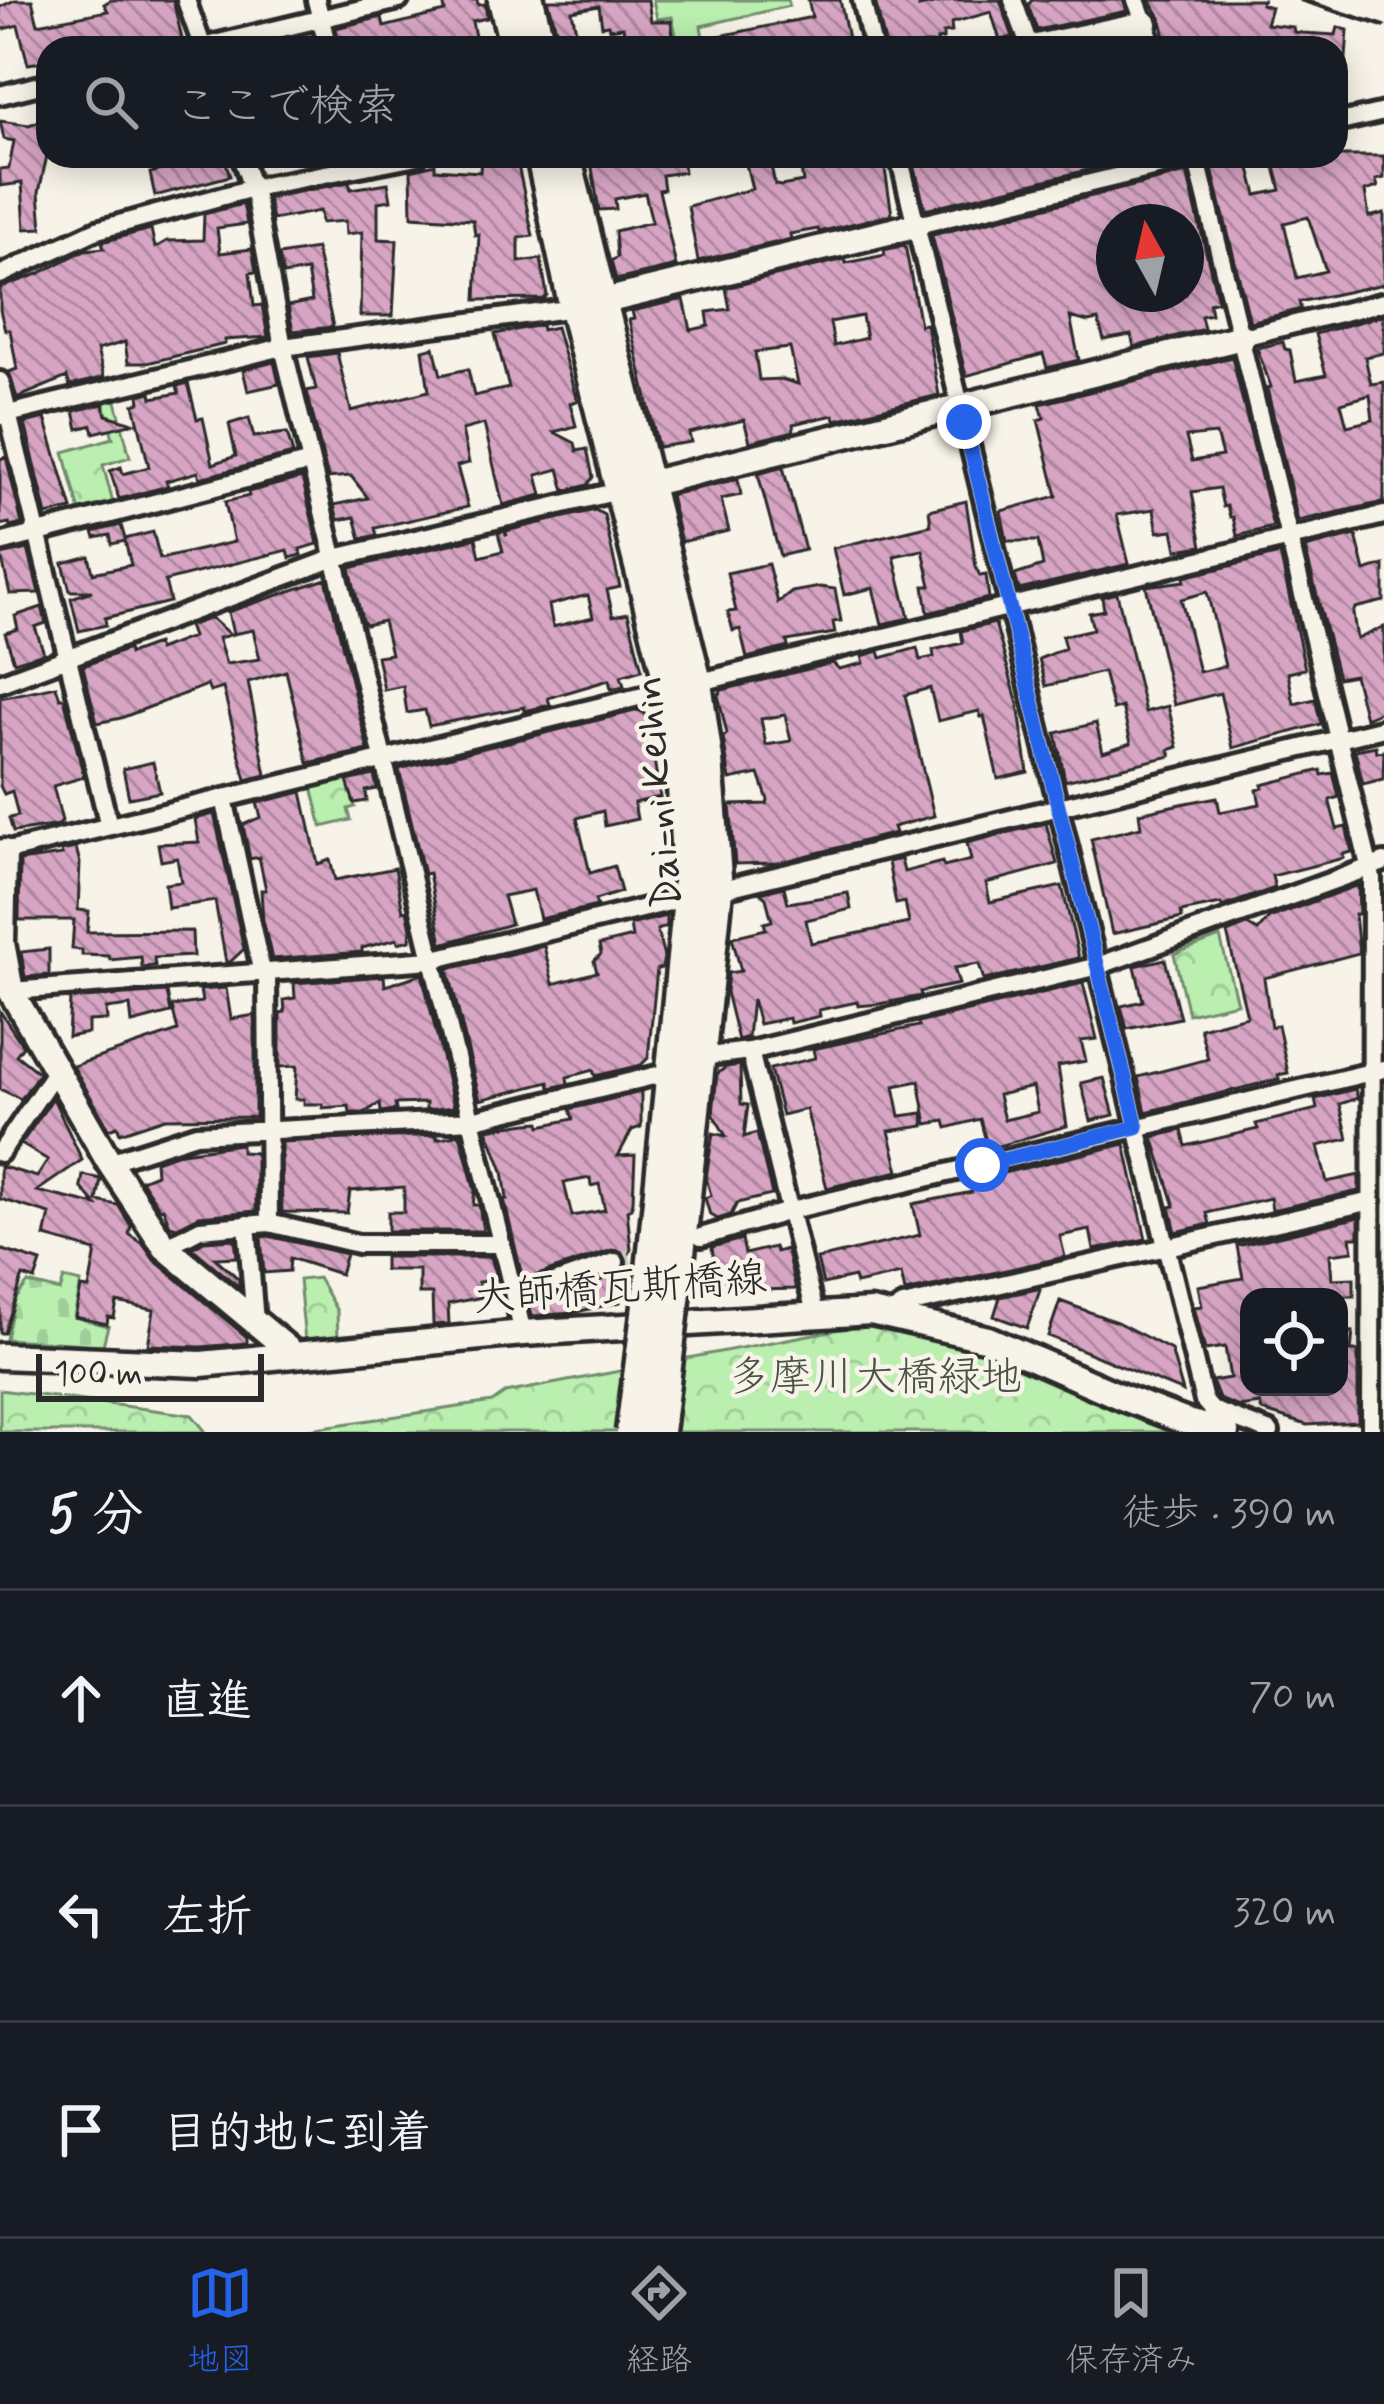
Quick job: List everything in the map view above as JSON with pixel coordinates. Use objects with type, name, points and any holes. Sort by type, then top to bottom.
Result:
[{"type":"highway","points":[[504,0],[513,36]]},
{"type":"highway","points":[[528,0],[537,36]]},
{"type":"highway","name":"Dai-ni Keihin","points":[[546,168],[587,305],[683,686],[682,767],[703,894],[701,1057],[662,1291],[632,1432]]},
{"type":"highway","name":"Dai-ni Keihin","points":[[567,168],[587,305]]},
{"type":"highway","name":"Dai-ni Keihin","points":[[658,1432],[670,1072],[703,894]]},
{"type":"street","points":[[186,0],[198,36]]},
{"type":"street","points":[[238,36],[318,9],[399,0]]},
{"type":"street","points":[[862,0],[870,36]]},
{"type":"street","points":[[1013,0],[1026,36]]},
{"type":"street","points":[[1088,36],[1145,24]]},
{"type":"street","points":[[0,95],[36,86]]},
{"type":"street","points":[[1348,121],[1384,112]]},
{"type":"street","points":[[246,168],[311,462],[524,1333]]},
{"type":"street","points":[[0,275],[97,230],[331,168]]},
{"type":"street","points":[[902,168],[1204,1401],[1212,1410],[1270,1432]]},
{"type":"street","points":[[4,415],[284,346],[587,305],[1150,168]]},
{"type":"street","points":[[1201,168],[1338,739],[1376,864],[1372,878],[1378,1149],[1372,1201],[1375,1422]]},
{"type":"street","points":[[0,683],[335,558],[1384,302]]},
{"type":"street","points":[[0,381],[4,415],[109,826]]},
{"type":"street","points":[[0,543],[311,462]]},
{"type":"street","points":[[295,1355],[165,1247],[109,1162],[11,991],[1,942],[1,846],[109,826],[1384,515]]},
{"type":"street","points":[[11,991],[431,960],[1384,728]]},
{"type":"street","points":[[224,798],[265,974],[269,1223]]},
{"type":"street","points":[[701,1057],[750,1051],[1098,966],[1376,864]]},
{"type":"street","points":[[750,1051],[815,1313]]},
{"type":"street","points":[[0,1154],[57,1069]]},
{"type":"street","points":[[701,1237],[791,1211],[1377,1071]]},
{"type":"street","points":[[109,1162],[196,1134],[472,1120],[670,1072]]},
{"type":"street","points":[[891,1314],[903,1306],[1372,1201]]},
{"type":"street","points":[[165,1247],[200,1229],[269,1223],[358,1244],[501,1244]]},
{"type":"street","points":[[247,1224],[255,1323]]},
{"type":"street","points":[[514,1297],[615,1262]]},
{"type":"street","name":"大師橋瓦斯橋線","points":[[0,1355],[161,1365],[524,1333],[815,1313],[891,1314],[988,1340],[1119,1396],[1226,1432]]},
{"type":"green space","points":[[653,0],[788,0],[789,6],[701,26],[703,36],[676,36],[672,17],[657,19]]},
{"type":"green space","points":[[115,397],[130,457],[103,465],[113,503],[80,512],[64,452],[113,438],[103,400]]},
{"type":"green space","points":[[348,779],[355,807],[348,809],[351,820],[322,827],[312,787]]},
{"type":"green space","points":[[1220,937],[1237,1003],[1188,1014],[1174,954]]},
{"type":"green space","points":[[318,1278],[337,1311],[338,1338],[305,1341],[299,1280]]},
{"type":"green space","points":[[64,1279],[81,1283],[74,1317],[108,1326],[103,1345],[6,1339],[14,1301],[28,1283],[60,1291]]},
{"type":"green space","name":"多摩川大橋緑地","points":[[882,1321],[1000,1354],[1137,1418],[1179,1432],[289,1432],[492,1402],[505,1393]]},
{"type":"green space","points":[[0,1390],[192,1415],[206,1432],[0,1432]]},
{"type":"building","points":[[15,0],[32,0],[38,24],[108,11],[104,4],[111,0],[173,0],[181,36],[36,36],[36,63],[28,64],[18,25],[0,30],[0,7]]},
{"type":"building","points":[[443,0],[477,0],[478,5],[485,4],[487,18],[472,21],[475,36],[338,36],[336,28],[382,17],[384,27],[445,12]]},
{"type":"building","points":[[548,0],[648,0],[651,21],[671,21],[673,36],[624,36],[623,27],[602,26],[599,6],[572,11],[577,36],[558,36]]},
{"type":"building","points":[[808,0],[840,0],[848,36],[720,36],[812,17]]},
{"type":"building","points":[[875,0],[921,0],[919,7],[952,0],[1000,0],[1013,36],[999,36],[991,12],[951,23],[952,32],[943,36],[883,36]]},
{"type":"building","points":[[1032,0],[1123,0],[1127,11],[1037,30],[1028,5]]},
{"type":"building","points":[[1150,0],[1263,0],[1261,4],[1271,7],[1266,24],[1336,35],[1338,27],[1348,30],[1348,36],[1165,36]]},
{"type":"building","points":[[0,121],[36,122],[36,168],[44,168],[39,192],[42,228],[25,229],[22,183],[0,186],[0,169],[9,168],[14,141],[4,139]]},
{"type":"building","points":[[1348,156],[1384,156],[1384,178],[1376,180],[1378,187],[1365,191],[1369,217],[1384,213],[1384,284],[1299,302],[1301,309],[1250,322],[1212,168],[1250,168],[1257,195],[1281,190],[1275,168],[1348,168]],"holes":[[[1308,217],[1326,271],[1297,278],[1284,223]]]},
{"type":"building","points":[[171,168],[228,168],[230,176],[155,196],[150,173]]},
{"type":"building","points":[[480,168],[519,168],[533,236],[519,238],[519,262],[541,259],[544,299],[476,300],[479,234],[475,235],[473,220],[412,216],[411,170],[480,172]]},
{"type":"building","points":[[592,168],[684,168],[684,172],[662,175],[664,189],[659,190],[676,266],[616,280],[611,261],[617,257],[615,231],[652,222],[645,193],[615,199],[616,209],[599,210]]},
{"type":"building","points":[[747,168],[771,168],[775,185],[781,186],[803,182],[801,168],[885,168],[892,214],[819,232],[790,234],[791,239],[698,261],[688,206],[752,189]]},
{"type":"building","points":[[915,168],[1096,168],[925,209]]},
{"type":"building","points":[[1187,173],[1195,204],[1096,204],[1096,312],[1204,312],[1204,243],[1218,301],[1209,303],[1211,314],[1201,316],[1204,329],[1134,347],[1131,335],[1104,340],[1098,320],[1070,317],[1079,360],[1047,368],[1043,354],[966,376],[932,235]]},
{"type":"building","points":[[349,182],[351,189],[388,183],[391,200],[378,202],[378,239],[397,240],[393,316],[360,316],[362,232],[346,234],[345,221],[321,223],[320,211],[272,220],[268,198]]},
{"type":"building","points":[[243,204],[247,224],[217,228],[220,253],[252,249],[254,306],[262,305],[268,337],[225,340],[225,344],[147,363],[128,363],[125,342],[97,350],[104,377],[70,386],[67,377],[17,398],[9,372],[17,369],[10,330],[5,330],[0,310],[0,288],[85,250],[104,248],[102,242],[151,229],[155,248],[167,241],[203,240],[204,214]]},
{"type":"building","points":[[905,245],[939,395],[835,420],[834,415],[793,424],[794,431],[750,442],[744,420],[689,433],[691,442],[658,447],[629,320],[634,319],[632,311],[684,299],[691,330],[709,326],[707,312],[730,309],[726,288],[845,259],[846,263],[885,255],[884,250]],"holes":[[[862,316],[866,338],[834,346],[830,322]],[[790,348],[798,384],[759,380],[755,352]]]},
{"type":"building","points":[[316,249],[333,327],[293,331],[288,306],[312,301],[307,271],[283,275],[279,255]]},
{"type":"building","points":[[1384,315],[1384,353],[1365,357],[1371,384],[1384,382],[1384,502],[1298,521],[1267,388],[1271,387],[1257,348],[1283,342],[1290,350],[1296,381],[1326,375],[1315,334]],"holes":[[[1370,395],[1373,420],[1347,426],[1341,403]]]},
{"type":"building","points":[[541,325],[542,330],[556,327],[577,401],[570,403],[576,426],[554,432],[575,443],[577,451],[587,449],[593,477],[588,485],[565,491],[559,469],[537,475],[542,495],[503,505],[484,424],[462,430],[469,463],[457,466],[468,507],[375,528],[377,535],[361,539],[355,517],[338,520],[334,505],[368,498],[351,476],[328,478],[307,391],[316,389],[308,357],[337,353],[351,411],[429,391],[423,350],[434,347],[441,375],[468,369],[474,396],[509,388],[495,334]]},
{"type":"building","points":[[1232,357],[1273,527],[1237,536],[1219,488],[1192,492],[1202,546],[1177,550],[1173,530],[1158,532],[1154,509],[1117,515],[1129,564],[1019,590],[1015,575],[1043,566],[1038,541],[1007,541],[1001,511],[1057,496],[1038,420],[1044,418],[1040,404]],"holes":[[[1216,434],[1222,456],[1192,461],[1186,437]]]},
{"type":"building","points":[[274,362],[279,384],[248,391],[243,370]]},
{"type":"building","points":[[188,383],[197,419],[203,418],[213,464],[236,456],[229,424],[249,418],[254,437],[287,433],[293,454],[200,478],[198,472],[119,499],[110,471],[121,467],[123,474],[149,467],[134,404],[140,402],[139,395],[151,392],[152,398],[179,393],[177,386]]},
{"type":"building","points":[[103,404],[106,415],[134,423],[94,433],[92,425],[78,429],[74,411]]},
{"type":"building","points":[[45,418],[72,509],[47,515],[25,423]]},
{"type":"building","points":[[6,457],[22,524],[10,527],[9,523],[0,525],[0,459]]},
{"type":"building","points":[[783,467],[805,550],[780,556],[758,474]]},
{"type":"building","points":[[302,478],[318,544],[300,549],[302,555],[290,558],[288,550],[165,581],[170,602],[105,618],[106,625],[79,631],[71,598],[92,591],[70,591],[63,563],[89,556],[93,573],[131,565],[125,541],[112,544],[110,535],[95,538],[93,532],[121,525],[125,539],[153,532],[160,559],[234,542],[225,502]]},
{"type":"building","points":[[738,479],[741,495],[721,499],[729,531],[681,542],[670,495]]},
{"type":"building","points":[[966,501],[976,567],[980,576],[986,575],[989,598],[928,613],[924,586],[931,586],[923,550],[894,556],[909,618],[882,624],[873,588],[844,595],[833,548],[931,525],[929,510]]},
{"type":"building","points":[[595,510],[604,515],[620,587],[607,590],[613,616],[628,613],[642,670],[621,676],[624,686],[611,689],[609,680],[548,698],[550,705],[429,726],[425,710],[407,713],[403,686],[384,690],[377,656],[391,654],[383,621],[366,625],[362,620],[350,568],[476,538],[480,557],[503,551],[498,533],[504,531],[507,536],[506,531]],"holes":[[[588,595],[593,617],[553,627],[549,605]]]},
{"type":"building","points":[[1356,535],[1365,571],[1384,565],[1384,601],[1355,608],[1353,614],[1357,639],[1384,627],[1384,710],[1365,718],[1354,675],[1338,678],[1305,548]]},
{"type":"building","points":[[28,549],[39,593],[10,594],[1,555]]},
{"type":"building","points":[[1280,554],[1305,669],[1288,673],[1294,704],[1315,699],[1321,724],[1233,748],[1220,693],[1174,705],[1146,586],[1185,581],[1184,577]],"holes":[[[1207,592],[1225,666],[1199,672],[1181,599]]]},
{"type":"building","points":[[768,564],[778,603],[792,592],[835,589],[841,621],[833,622],[835,633],[787,641],[788,647],[747,658],[740,629],[733,631],[728,612],[736,611],[727,573]]},
{"type":"building","points":[[326,579],[368,750],[308,763],[286,671],[248,682],[266,775],[246,780],[223,688],[210,692],[207,685],[97,723],[83,666],[128,649],[129,654],[156,644],[158,650],[192,637],[188,626],[211,618],[230,635],[218,638],[226,664],[260,659],[253,630],[233,634],[228,612]]},
{"type":"building","points":[[1117,593],[1145,712],[1168,706],[1178,747],[1169,750],[1171,756],[1065,781],[1056,733],[1096,723],[1103,752],[1131,743],[1122,707],[1113,710],[1103,672],[1046,686],[1039,659],[1065,648],[1062,636],[1093,629],[1089,613],[1104,610],[1102,597]]},
{"type":"building","points":[[42,607],[46,623],[35,627],[44,653],[14,662],[5,633],[18,629],[15,616]]},
{"type":"building","points":[[995,623],[1018,704],[1028,772],[998,779],[979,711],[938,721],[930,688],[905,695],[934,816],[893,827],[895,833],[778,863],[735,864],[730,805],[767,804],[768,800],[759,774],[730,780],[718,695],[722,690],[833,663],[839,669],[864,663],[862,656],[879,651],[881,658],[917,648],[920,660],[934,657],[933,650],[963,643],[961,631]],"holes":[[[785,715],[791,741],[766,745],[761,719]]]},
{"type":"building","points":[[56,686],[64,698],[84,777],[53,786],[59,825],[13,832],[9,818],[18,816],[12,791],[4,794],[0,786],[0,698]]},
{"type":"building","points":[[639,710],[647,716],[660,797],[634,803],[637,819],[605,826],[603,811],[577,818],[590,873],[614,866],[621,892],[595,900],[597,906],[540,919],[533,890],[503,896],[511,924],[442,944],[429,873],[424,874],[399,769]]},
{"type":"building","points":[[1376,746],[1377,752],[1384,751],[1383,779],[1363,784],[1355,750]]},
{"type":"building","points":[[153,762],[160,792],[129,798],[123,769]]},
{"type":"building","points":[[1321,770],[1322,775],[1333,773],[1339,797],[1330,803],[1337,829],[1346,827],[1352,852],[1272,876],[1275,888],[1222,907],[1181,912],[1182,918],[1112,934],[1091,839],[1141,827],[1139,813],[1186,803],[1217,797],[1220,812],[1260,804],[1257,790],[1262,785]]},
{"type":"building","points":[[374,775],[377,789],[366,791],[367,801],[354,803],[347,781]]},
{"type":"building","points":[[302,792],[318,864],[330,860],[335,880],[395,868],[410,940],[398,943],[397,939],[362,948],[362,952],[272,959],[263,920],[261,890],[266,890],[259,857],[250,859],[243,825],[261,817],[257,803]]},
{"type":"building","points":[[214,814],[244,949],[230,962],[226,962],[215,901],[168,908],[165,884],[181,882],[177,858],[161,861],[158,844],[199,842],[195,819]]},
{"type":"building","points":[[1046,823],[1057,864],[986,883],[990,902],[1062,886],[1079,958],[984,980],[979,964],[954,968],[959,984],[879,1004],[858,1006],[857,1002],[819,1010],[820,1016],[790,1023],[789,1018],[759,1024],[752,999],[748,1037],[738,1040],[726,992],[728,973],[741,971],[732,937],[766,929],[764,923],[772,921],[760,893],[784,887],[788,903],[848,893],[851,909],[806,920],[811,943],[909,923],[905,902],[896,904],[888,862],[901,859],[904,872],[942,862],[944,867],[971,860],[967,843]]},
{"type":"building","points":[[76,848],[78,910],[89,911],[87,932],[192,931],[193,956],[154,958],[155,966],[142,967],[141,957],[110,960],[109,956],[82,955],[82,950],[72,949],[74,920],[19,920],[20,861],[62,855],[61,851]]},
{"type":"building","points":[[1358,885],[1359,953],[1264,978],[1271,1027],[1278,1025],[1288,1073],[1146,1112],[1138,1077],[1208,1059],[1200,1028],[1247,1016],[1227,933],[1247,925],[1258,931],[1269,918]]},
{"type":"building","points":[[666,916],[666,927],[657,930],[664,957],[662,968],[657,969],[648,1058],[641,1065],[595,1076],[593,1070],[567,1077],[568,1084],[550,1088],[549,1082],[480,1100],[448,969],[544,946],[553,984],[597,972],[594,961],[601,954],[599,945],[632,937],[630,925]]},
{"type":"building","points":[[49,949],[49,975],[25,977],[21,952]]},
{"type":"building","points":[[1165,959],[1180,1018],[1127,1029],[1121,1006],[1143,1001],[1135,966]]},
{"type":"building","points":[[422,974],[454,1107],[426,1110],[426,1103],[395,1104],[396,1110],[381,1112],[380,1103],[364,1113],[350,1113],[349,1106],[323,1108],[323,1104],[295,1099],[297,1066],[280,1067],[280,1013],[285,1012],[284,1000],[295,998],[294,983],[384,976],[385,986]]},
{"type":"building","points":[[1083,983],[1097,1039],[1081,1041],[1086,1061],[1058,1066],[1067,1126],[988,1149],[980,1119],[947,1128],[945,1121],[927,1124],[919,1081],[894,1086],[900,1116],[923,1113],[924,1126],[889,1131],[899,1171],[827,1188],[806,1109],[782,1115],[770,1069],[815,1058],[813,1049]],"holes":[[[1033,1087],[1038,1112],[1004,1120],[998,1095]]]},
{"type":"building","points":[[226,988],[231,1019],[255,1015],[255,1117],[165,1118],[120,1133],[117,1126],[109,1129],[73,1066],[178,1031],[172,1006],[202,1002],[200,990]]},
{"type":"building","points":[[167,992],[171,1013],[132,1023],[130,1006],[106,1009],[107,1020],[88,1021],[88,1033],[68,1037],[70,999]]},
{"type":"building","points":[[0,1011],[23,1046],[16,1055],[39,1073],[21,1099],[0,1089]]},
{"type":"building","points":[[740,1065],[741,1104],[748,1105],[744,1137],[757,1133],[772,1195],[737,1203],[731,1215],[718,1219],[710,1215],[705,1198],[711,1195],[706,1178],[713,1133],[726,1136],[713,1114],[717,1074]]},
{"type":"building","points":[[1104,1078],[1114,1115],[1091,1121],[1081,1083]]},
{"type":"building","points":[[1355,1089],[1358,1098],[1340,1104],[1348,1139],[1318,1146],[1327,1182],[1359,1175],[1359,1191],[1272,1210],[1270,1198],[1207,1213],[1210,1224],[1176,1232],[1170,1207],[1175,1206],[1153,1137],[1182,1130],[1186,1146],[1258,1129],[1256,1124],[1317,1109],[1315,1099]]},
{"type":"building","points":[[641,1092],[641,1127],[632,1130],[618,1156],[635,1155],[633,1201],[627,1210],[631,1249],[627,1259],[612,1250],[523,1280],[504,1199],[503,1171],[487,1129],[573,1119],[570,1109]],"holes":[[[590,1178],[591,1186],[599,1184],[605,1210],[572,1216],[564,1183]]]},
{"type":"building","points":[[53,1098],[82,1160],[37,1191],[96,1205],[81,1187],[83,1175],[101,1179],[97,1201],[118,1205],[131,1226],[129,1234],[247,1337],[247,1343],[148,1345],[154,1310],[117,1302],[114,1318],[108,1317],[107,1324],[75,1317],[81,1288],[89,1289],[96,1251],[45,1237],[50,1214],[0,1199],[0,1166],[37,1177],[48,1160],[21,1144]]},
{"type":"building","points":[[460,1134],[475,1191],[473,1205],[479,1205],[483,1231],[388,1231],[388,1212],[404,1212],[404,1187],[350,1191],[347,1213],[282,1212],[281,1142],[437,1135],[437,1139]]},
{"type":"building","points":[[241,1144],[241,1152],[256,1153],[256,1211],[199,1216],[177,1227],[170,1225],[141,1180],[156,1174],[155,1161]]},
{"type":"building","points":[[1125,1144],[1146,1239],[1094,1250],[1090,1230],[1060,1236],[1065,1257],[905,1292],[901,1274],[856,1284],[854,1277],[823,1284],[817,1259],[920,1235],[913,1204],[972,1192],[971,1185],[992,1180],[991,1176]]},
{"type":"building","points":[[1359,1217],[1359,1237],[1351,1237],[1353,1251],[1330,1254],[1332,1279],[1354,1278],[1354,1296],[1348,1296],[1348,1288],[1240,1288],[1240,1396],[1348,1396],[1348,1332],[1353,1332],[1351,1351],[1358,1351],[1358,1422],[1307,1425],[1262,1411],[1260,1404],[1239,1407],[1219,1399],[1212,1381],[1230,1378],[1225,1347],[1205,1350],[1194,1307],[1202,1306],[1198,1286],[1243,1278],[1237,1246]]},
{"type":"building","points":[[261,1237],[346,1254],[340,1274],[290,1258],[289,1271],[264,1273]]},
{"type":"building","points":[[235,1239],[237,1257],[215,1258],[239,1279],[239,1287],[192,1248],[204,1241]]},
{"type":"building","points":[[742,1239],[745,1254],[786,1249],[796,1289],[758,1290],[756,1283],[717,1289],[712,1247]]},
{"type":"building","points":[[0,1249],[41,1262],[35,1280],[23,1276],[4,1333],[0,1333]]},
{"type":"building","points":[[384,1257],[491,1257],[497,1280],[478,1282],[482,1297],[448,1304],[449,1324],[433,1325],[432,1294],[419,1294],[419,1270],[384,1270]]},
{"type":"building","points":[[627,1266],[626,1283],[617,1284],[620,1302],[532,1316],[529,1305],[619,1274]]},
{"type":"building","points":[[1037,1289],[1027,1328],[994,1316],[1000,1297]]},
{"type":"building","points":[[1060,1301],[1117,1322],[1171,1350],[1183,1392],[1048,1336]]},
{"type":"tunnel","points":[[615,1262],[660,1249]]},
{"type":"railway","points":[[1301,0],[1384,26]]},
{"type":"route","points":[[964,422],[1137,1127],[982,1165]]}]
